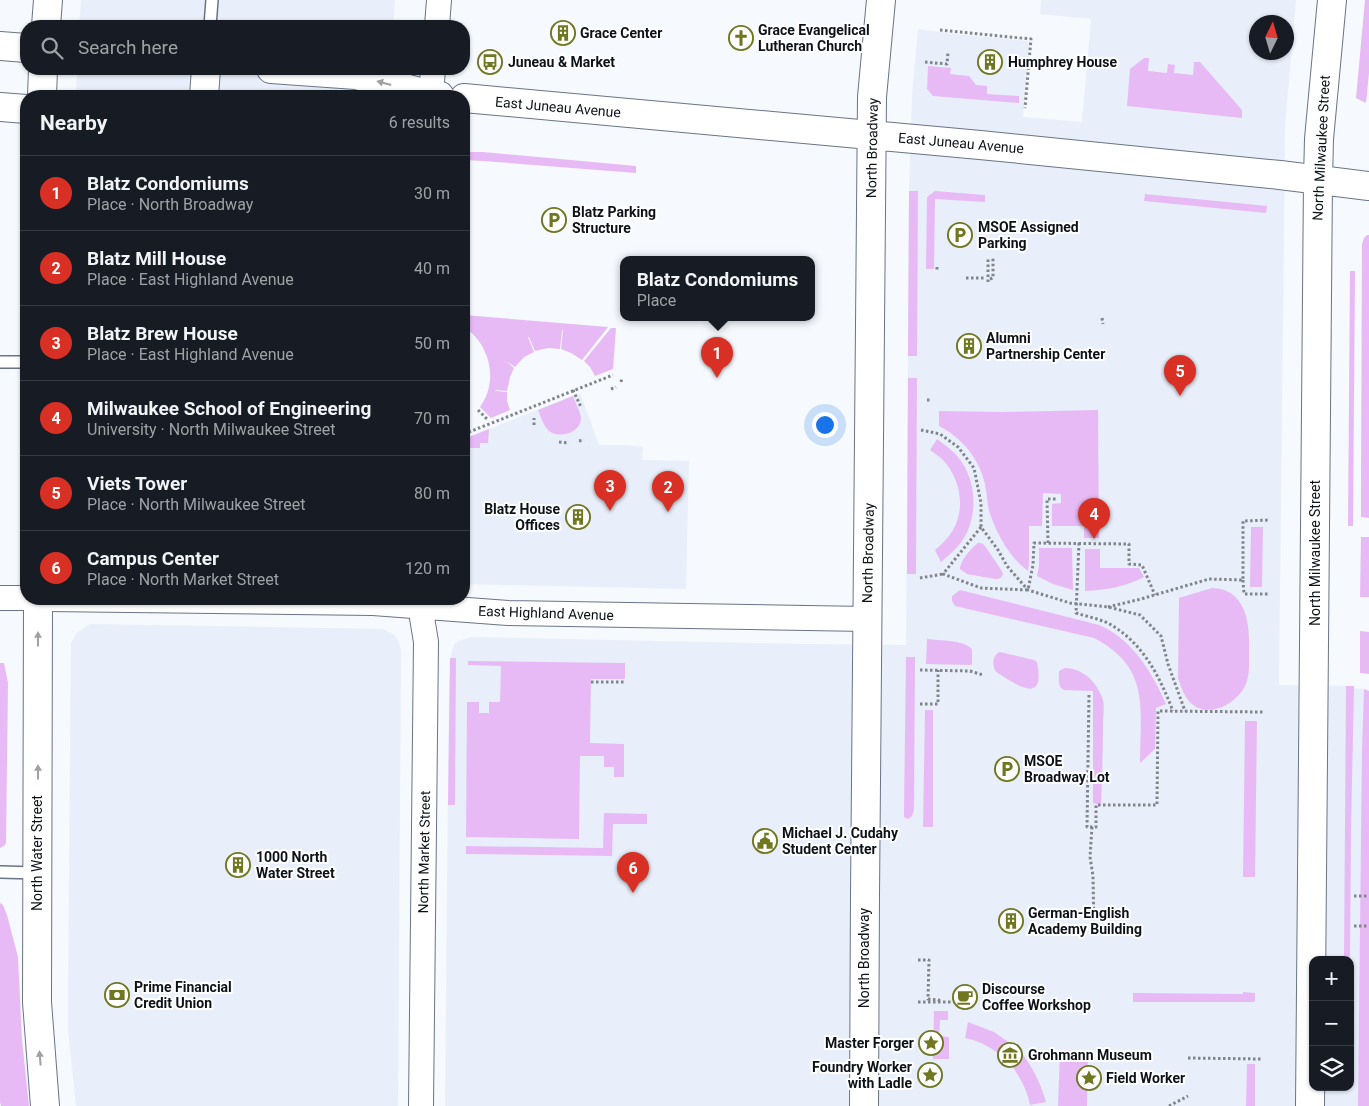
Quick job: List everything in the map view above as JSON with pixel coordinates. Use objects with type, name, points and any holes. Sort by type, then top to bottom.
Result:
[{"type":"street","points":[[46,20],[48,0]]},
{"type":"street","points":[[437,20],[439,0]]},
{"type":"street","name":"North Broadway","points":[[864,1106],[872,97],[881,0]]},
{"type":"street","name":"North Milwaukee Street","points":[[1310,1106],[1318,180],[1321,116],[1332,0]]},
{"type":"street","points":[[0,46],[20,48]]},
{"type":"street","points":[[42,90],[43,75]]},
{"type":"street","points":[[204,90],[206,75]]},
{"type":"street","points":[[356,75],[411,90]]},
{"type":"street","points":[[433,75],[433,90]]},
{"type":"street","name":"East Juneau Avenue","points":[[470,99],[872,134],[1271,174],[1369,186]]},
{"type":"street","points":[[0,107],[20,109]]},
{"type":"street","points":[[0,598],[20,598]]},
{"type":"street","name":"North Water Street","points":[[38,605],[37,1002],[45,1106]]},
{"type":"street","name":"North Market Street","points":[[420,605],[426,642],[421,1106]]},
{"type":"street","name":"East Highland Avenue","points":[[438,605],[508,613],[867,620]]},
{"type":"lane","points":[[210,20],[212,0]]},
{"type":"lane","points":[[0,362],[20,362]]},
{"type":"lane","points":[[0,872],[37,873]]},
{"type":"path","points":[[940,30],[946,29],[1031,39],[1025,108]]},
{"type":"path","points":[[925,62],[947,64],[948,53]]},
{"type":"path","points":[[988,257],[988,280]]},
{"type":"path","points":[[966,278],[988,280],[993,278],[994,258]]},
{"type":"path","points":[[1102,318],[1102,324]]},
{"type":"path","points":[[470,432],[613,375]]},
{"type":"path","points":[[611,389],[616,387]]},
{"type":"path","points":[[573,390],[581,406]]},
{"type":"path","points":[[478,410],[487,419]]},
{"type":"path","points":[[534,418],[534,425]]},
{"type":"path","points":[[921,430],[940,434],[958,447],[974,468],[981,503],[981,528],[998,550],[1007,566],[1028,590]]},
{"type":"path","points":[[579,441],[584,440]]},
{"type":"path","points":[[559,442],[570,442]]},
{"type":"path","points":[[1048,543],[1047,499],[1056,499]]},
{"type":"path","points":[[1270,520],[1243,521],[1244,594],[1270,594]]},
{"type":"path","points":[[943,574],[981,528]]},
{"type":"path","points":[[1028,590],[1033,565],[1034,543],[1129,544],[1129,564],[1142,565],[1155,595]]},
{"type":"path","points":[[1079,543],[1076,613],[1102,620],[1129,639],[1158,674],[1173,711]]},
{"type":"path","points":[[920,578],[943,574],[981,588],[1028,590],[1070,603],[1108,607],[1140,615],[1160,636],[1185,711]]},
{"type":"path","points":[[1108,607],[1209,579],[1243,580]]},
{"type":"path","points":[[920,670],[970,671],[983,675]]},
{"type":"path","points":[[920,704],[938,704],[938,670]]},
{"type":"path","points":[[591,682],[625,682]]},
{"type":"path","points":[[1088,695],[1087,827],[1096,827],[1096,805],[1157,805],[1158,711],[1264,712]]},
{"type":"path","points":[[1091,930],[1094,931],[1093,876],[1090,857],[1092,827]]},
{"type":"path","points":[[1354,896],[1369,896]]},
{"type":"path","points":[[1354,926],[1369,926]]},
{"type":"path","points":[[918,960],[929,960],[928,999],[939,1000],[939,1002]]},
{"type":"path","points":[[918,1002],[958,1002]]},
{"type":"path","points":[[1188,1058],[1261,1059]]},
{"type":"path","points":[[1169,1106],[1188,1096]]},
{"type":"shaded area","points":[[81,0],[395,0],[393,20],[79,20]]},
{"type":"shaded area","points":[[1041,0],[1296,0],[1294,23],[1294,15],[1249,15],[1249,60],[1291,60],[1285,125],[1279,685],[1354,686],[1354,688],[1369,691],[1369,1106],[445,1106],[449,689],[451,654],[454,645],[458,641],[472,637],[906,645],[909,191],[912,95],[918,29],[1030,41],[1023,117],[1082,122],[1091,19],[1040,14]]},
{"type":"shaded area","points":[[1365,0],[1369,0],[1369,73],[1366,103],[1356,98]]},
{"type":"shaded area","points":[[1144,58],[1149,58],[1148,71],[1167,73],[1168,64],[1175,65],[1174,73],[1193,75],[1194,62],[1200,62],[1242,110],[1242,118],[1127,106],[1130,69]]},
{"type":"shaded area","points":[[928,66],[951,68],[950,74],[969,76],[976,85],[987,86],[987,94],[1019,96],[1019,103],[933,96],[927,89]]},
{"type":"shaded area","points":[[77,75],[338,75],[337,90],[76,90]]},
{"type":"shaded area","points":[[470,152],[636,166],[636,173],[470,160]]},
{"type":"shaded area","points":[[909,191],[918,191],[917,356],[908,356]]},
{"type":"shaded area","points":[[935,191],[985,195],[985,202],[935,199],[934,269],[926,269],[927,197]]},
{"type":"shaded area","points":[[1145,194],[1267,206],[1266,213],[1144,201]]},
{"type":"shaded area","points":[[1367,235],[1369,235],[1369,518],[1361,517],[1362,244]]},
{"type":"shaded area","points":[[1350,271],[1355,271],[1353,526],[1348,526]]},
{"type":"shaded area","points":[[470,316],[608,327],[582,360],[561,349],[563,330],[560,349],[548,348],[535,351],[528,337],[534,352],[524,357],[515,367],[506,361],[514,368],[507,391],[495,390],[507,392],[510,410],[491,418],[480,407],[486,397],[489,386],[489,364],[480,343],[470,332]]},
{"type":"shaded area","points":[[611,328],[616,328],[613,369],[595,376],[584,361]]},
{"type":"shaded area","points":[[908,378],[917,378],[916,574],[907,574]]},
{"type":"shaded area","name":"Blatz House Offices","points":[[580,393],[599,445],[643,447],[642,460],[689,461],[686,589],[470,584],[470,437]]},
{"type":"shaded area","points":[[573,396],[581,416],[580,424],[568,433],[558,434],[549,431],[538,410]]},
{"type":"shaded area","points":[[1098,410],[1099,538],[1084,538],[1084,526],[1052,526],[1052,504],[1061,503],[1061,494],[1043,493],[1042,526],[1029,526],[1028,571],[1009,551],[996,528],[989,511],[985,484],[974,457],[955,436],[939,426],[939,411]]},
{"type":"shaded area","points":[[489,429],[488,443],[480,443],[480,448],[470,448],[470,437]]},
{"type":"shaded area","points":[[937,439],[958,457],[968,473],[973,492],[973,511],[966,535],[957,547],[941,562],[935,550],[953,530],[957,521],[960,503],[954,475],[943,460],[930,450]]},
{"type":"shaded area","points":[[1251,527],[1263,527],[1262,587],[1250,587]]},
{"type":"shaded area","points":[[1361,537],[1369,537],[1369,597],[1360,597]]},
{"type":"shaded area","points":[[978,543],[984,545],[1002,571],[1003,574],[1000,578],[995,579],[967,574],[960,569],[962,562]]},
{"type":"shaded area","points":[[1039,548],[1072,548],[1073,590],[1053,584],[1037,576]]},
{"type":"shaded area","points":[[1085,549],[1100,549],[1100,568],[1139,568],[1144,577],[1115,587],[1085,591]]},
{"type":"shaded area","points":[[1212,588],[1224,590],[1233,595],[1244,610],[1249,631],[1249,665],[1247,682],[1236,698],[1222,707],[1207,710],[1200,709],[1188,700],[1178,678],[1179,598]]},
{"type":"shaded area","points":[[960,590],[1099,625],[1121,639],[1140,658],[1166,704],[1156,708],[1155,749],[1140,763],[1141,724],[1138,691],[1134,676],[1125,662],[1112,650],[1094,638],[955,606],[952,596]]},
{"type":"shaded area","name":"1000 North Water Street","points":[[90,624],[382,629],[397,638],[401,650],[398,1106],[76,1106],[68,1030],[71,643],[77,633]]},
{"type":"shaded area","points":[[1360,631],[1369,632],[1369,674],[1360,673]]},
{"type":"shaded area","points":[[927,639],[957,642],[968,646],[972,649],[972,665],[926,664]]},
{"type":"shaded area","points":[[1000,652],[1037,662],[1039,676],[1037,684],[1033,688],[1020,686],[996,672],[994,666],[995,655]]},
{"type":"shaded area","points":[[906,657],[915,657],[914,810],[912,816],[908,819],[904,817]]},
{"type":"shaded area","points":[[450,658],[456,658],[455,805],[448,805]]},
{"type":"shaded area","points":[[468,661],[625,663],[625,679],[591,679],[590,743],[624,744],[624,777],[614,777],[614,767],[604,767],[604,756],[580,756],[579,839],[466,837],[467,702],[479,702],[479,713],[489,713],[489,702],[500,702],[501,666],[468,665]]},
{"type":"shaded area","points":[[0,663],[4,663],[8,683],[6,843],[0,848]]},
{"type":"shaded area","points":[[1065,668],[1088,676],[1096,685],[1103,700],[1101,805],[1093,803],[1093,691],[1062,689],[1059,682],[1059,671]]},
{"type":"shaded area","points":[[1346,686],[1354,686],[1350,956],[1344,956]]},
{"type":"shaded area","points":[[1364,689],[1369,691],[1369,1106],[1358,1106],[1362,749]]},
{"type":"shaded area","points":[[925,710],[933,710],[933,827],[923,827]]},
{"type":"shaded area","points":[[1245,721],[1257,721],[1255,877],[1243,877]]},
{"type":"shaded area","points":[[604,813],[647,814],[647,824],[613,824],[612,856],[466,854],[466,846],[603,848]]},
{"type":"shaded area","points":[[0,903],[3,905],[7,915],[18,957],[22,1040],[29,1106],[1,1106],[0,1102]]},
{"type":"shaded area","points":[[1243,992],[1255,993],[1255,1001],[1133,1002],[1133,993],[1243,994]]},
{"type":"shaded area","points":[[934,1011],[948,1011],[948,1020],[940,1020],[939,1036],[949,1037],[949,1059],[933,1059]]},
{"type":"shaded area","points":[[968,1022],[994,1032],[1017,1048],[1005,1059],[987,1046],[965,1038]]},
{"type":"shaded area","points":[[1060,1050],[1088,1051],[1087,1106],[1058,1106]]},
{"type":"shaded area","points":[[1022,1053],[1036,1076],[1046,1102],[1030,1105],[1023,1084],[1011,1065]]},
{"type":"shaded area","points":[[1247,1064],[1255,1064],[1255,1106],[1246,1106]]},
{"type":"place","name":"Grace Center","points":[[563,33]]},
{"type":"place","name":"Grace Evangelical Lutheran Church","points":[[741,38]]},
{"type":"place","name":"Juneau & Market","points":[[490,62]]},
{"type":"place","name":"Humphrey House","points":[[990,62]]},
{"type":"place","name":"Blatz Parking Structure","points":[[554,220]]},
{"type":"place","name":"MSOE Assigned Parking","points":[[960,235]]},
{"type":"place","name":"Alumni Partnership Center","points":[[969,346]]},
{"type":"place","name":"Blatz Condomiums","points":[[717,378]]},
{"type":"place","name":"Viets Tower","points":[[1180,396]]},
{"type":"place","name":"Blatz Brew House","points":[[610,511]]},
{"type":"place","name":"Blatz Mill House","points":[[668,512]]},
{"type":"place","name":"Blatz House Offices","points":[[578,517]]},
{"type":"place","name":"Milwaukee School of Engineering","points":[[1094,539]]},
{"type":"place","name":"MSOE Broadway Lot","points":[[1007,769]]},
{"type":"place","name":"Michael J. Cudahy Student Center","points":[[765,841]]},
{"type":"place","name":"1000 North Water Street","points":[[238,865]]},
{"type":"place","name":"Campus Center","points":[[633,893]]},
{"type":"place","name":"German-English Academy Building","points":[[1011,921]]},
{"type":"place","name":"Prime Financial Credit Union","points":[[117,995]]},
{"type":"place","name":"Discourse Coffee Workshop","points":[[965,997]]},
{"type":"place","name":"Master Forger","points":[[931,1043]]},
{"type":"place","name":"Grohmann Museum","points":[[1010,1055]]},
{"type":"place","name":"Foundry Worker with Ladle","points":[[930,1075]]},
{"type":"place","name":"Field Worker","points":[[1089,1078]]}]
